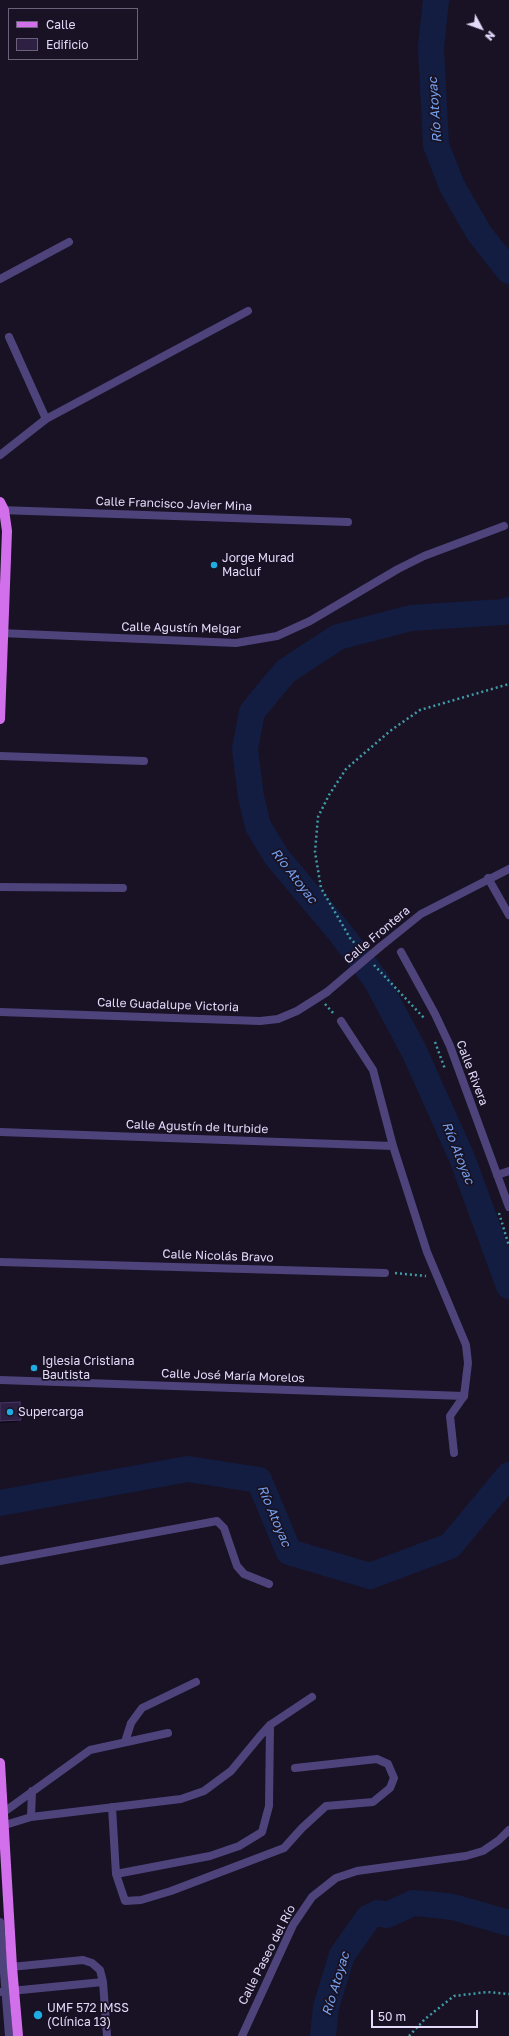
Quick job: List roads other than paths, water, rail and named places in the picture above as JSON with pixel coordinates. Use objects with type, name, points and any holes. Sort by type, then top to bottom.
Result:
[{"type":"main road","points":[[0,719],[2,633],[7,531],[1,507]]},
{"type":"main road","points":[[0,1763],[5,1825],[6,1992],[18,2036]]},
{"type":"street","points":[[0,279],[69,242]]},
{"type":"street","points":[[0,455],[46,419],[248,311]]},
{"type":"street","points":[[9,336],[46,419]]},
{"type":"street","name":"Calle Francisco Javier Mina","points":[[1,507],[348,522]]},
{"type":"street","name":"Calle Agustín Melgar","points":[[2,633],[236,643],[277,636],[310,621],[398,569],[424,556],[504,526]]},
{"type":"street","points":[[0,756],[144,761]]},
{"type":"street","name":"Calle Frontera","points":[[327,992],[420,914],[509,868]]},
{"type":"street","points":[[488,878],[509,915]]},
{"type":"street","points":[[0,887],[123,888]]},
{"type":"street","name":"Calle Rivera","points":[[401,952],[435,1014],[447,1040],[509,1207]]},
{"type":"street","name":"Calle Guadalupe Victoria","points":[[0,1012],[260,1021],[278,1018],[297,1011],[327,992]]},
{"type":"street","points":[[341,1021],[373,1070],[393,1146],[436,1276],[466,1345],[468,1363],[464,1396],[450,1416],[454,1453]]},
{"type":"street","name":"Calle Agustín de Iturbide","points":[[0,1132],[393,1146]]},
{"type":"street","points":[[497,1175],[509,1171]]},
{"type":"street","name":"Calle Nicolás Bravo","points":[[0,1262],[385,1273]]},
{"type":"street","name":"Calle José María Morelos","points":[[0,1380],[464,1396]]},
{"type":"street","points":[[0,1561],[217,1521],[224,1528],[237,1566],[244,1574],[269,1584]]},
{"type":"street","points":[[125,1742],[131,1723],[142,1708],[196,1682]]},
{"type":"street","points":[[5,1825],[31,1817],[181,1799],[204,1791],[231,1771],[270,1726],[312,1697]]},
{"type":"street","points":[[116,1874],[210,1856],[239,1846],[262,1832],[268,1806],[270,1726]]},
{"type":"street","points":[[4,1812],[90,1750],[168,1733]]},
{"type":"street","points":[[112,1807],[116,1874],[125,1901],[141,1900],[171,1891],[284,1848],[302,1828],[326,1806],[373,1802],[390,1788],[394,1778],[388,1764],[377,1759],[295,1768]]},
{"type":"street","points":[[31,1817],[32,1791]]},
{"type":"street","name":"Calle Paseo del Río","points":[[242,2036],[293,1925],[312,1897],[336,1878],[357,1871],[466,1856],[483,1851],[499,1840],[509,1830]]},
{"type":"street","points":[[0,1922],[5,1968],[83,1960],[92,1963],[100,1970],[103,1982],[107,2036]]},
{"type":"street","points":[[9,2036],[6,1992],[103,1982]]},
{"type":"waterway","name":"Río Atoyac","points":[[436,0],[431,47],[436,145],[452,186],[479,233],[509,271]]},
{"type":"waterway","name":"Río Atoyac","points":[[509,610],[503,612],[411,618],[338,637],[286,671],[269,691],[252,712],[245,749],[251,797],[258,826],[276,856],[338,930],[376,980],[414,1051],[462,1158],[509,1286]]},
{"type":"waterway","name":"Río Atoyac","points":[[0,1503],[188,1469],[259,1480],[289,1552],[370,1576],[450,1546],[509,1475]]},
{"type":"waterway","name":"Río Atoyac","points":[[323,2036],[326,2007],[342,1955],[368,1918],[378,1913],[387,1915],[413,1903],[453,1907],[509,1923]]},
{"type":"place","name":"Jorge Murad Macluf","points":[[214,565]]},
{"type":"place","name":"Iglesia Cristiana Bautista","points":[[34,1368]]},
{"type":"place","name":"Supercarga","points":[[10,1412]]},
{"type":"place","name":"UMF 572 IMSS (Clínica 13)","points":[[38,2015]]}]
